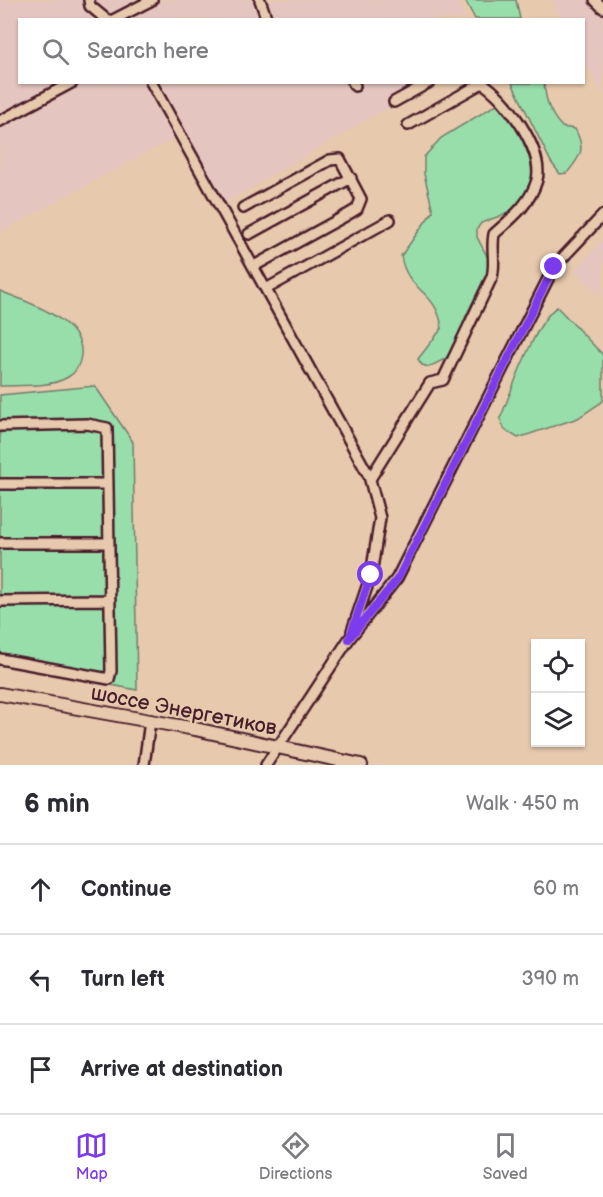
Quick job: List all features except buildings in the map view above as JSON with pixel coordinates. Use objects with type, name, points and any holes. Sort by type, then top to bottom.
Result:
[{"type":"main road","name":"шоссе Энергетиков","points":[[0,694],[150,721],[361,765]]},
{"type":"street","points":[[90,0],[90,6],[104,18]]},
{"type":"street","points":[[117,18],[152,0]]},
{"type":"street","points":[[260,0],[266,18]]},
{"type":"street","points":[[595,0],[603,8]]},
{"type":"street","points":[[0,121],[69,84]]},
{"type":"street","points":[[152,84],[370,479],[380,518],[371,575],[349,639]]},
{"type":"street","points":[[394,102],[426,84]]},
{"type":"street","points":[[408,125],[480,84]]},
{"type":"street","points":[[370,479],[430,383],[443,380],[492,277],[495,266],[491,250],[494,234],[519,214],[537,178],[536,158],[523,131],[507,104],[483,84]]},
{"type":"street","points":[[243,208],[330,160],[340,159],[361,199],[357,209],[254,266]]},
{"type":"street","points":[[249,234],[351,178]]},
{"type":"street","points":[[266,765],[349,639],[398,578],[554,267],[603,215]]},
{"type":"street","points":[[266,289],[390,220]]},
{"type":"street","points":[[0,426],[101,424],[106,428],[111,671],[109,679],[0,659]]},
{"type":"street","points":[[0,484],[107,484]]},
{"type":"street","points":[[0,543],[109,543]]},
{"type":"street","points":[[0,601],[110,600]]},
{"type":"street","points":[[144,765],[150,721]]},
{"type":"shaded area","points":[[0,0],[456,0],[465,18],[18,18],[18,84],[428,84],[215,209],[176,137],[0,232]]},
{"type":"shaded area","points":[[552,0],[603,0],[603,95],[585,63],[585,18],[561,18]]},
{"type":"shaded area","points":[[603,239],[603,297],[574,271]]},
{"type":"green space","points":[[465,0],[516,0],[520,18],[474,18]]},
{"type":"green space","points":[[512,84],[544,84],[547,101],[554,117],[562,127],[575,129],[581,147],[576,162],[567,173],[560,174],[551,162]]},
{"type":"green space","points":[[497,104],[518,131],[532,158],[533,188],[513,211],[481,223],[477,229],[477,237],[491,264],[465,318],[460,341],[445,359],[429,367],[422,365],[418,359],[442,328],[439,315],[428,297],[409,277],[401,256],[433,211],[424,174],[424,157],[441,138]]},
{"type":"green space","points":[[0,291],[38,306],[64,322],[74,332],[80,343],[81,355],[74,373],[53,383],[0,386]]},
{"type":"green space","points":[[557,307],[603,355],[603,401],[578,418],[518,438],[505,430],[500,419],[532,341],[549,314]]},
{"type":"green space","points":[[95,386],[133,442],[137,690],[0,663],[0,395]]},
{"type":"route","points":[[371,575],[349,639],[398,578],[554,267]]}]
